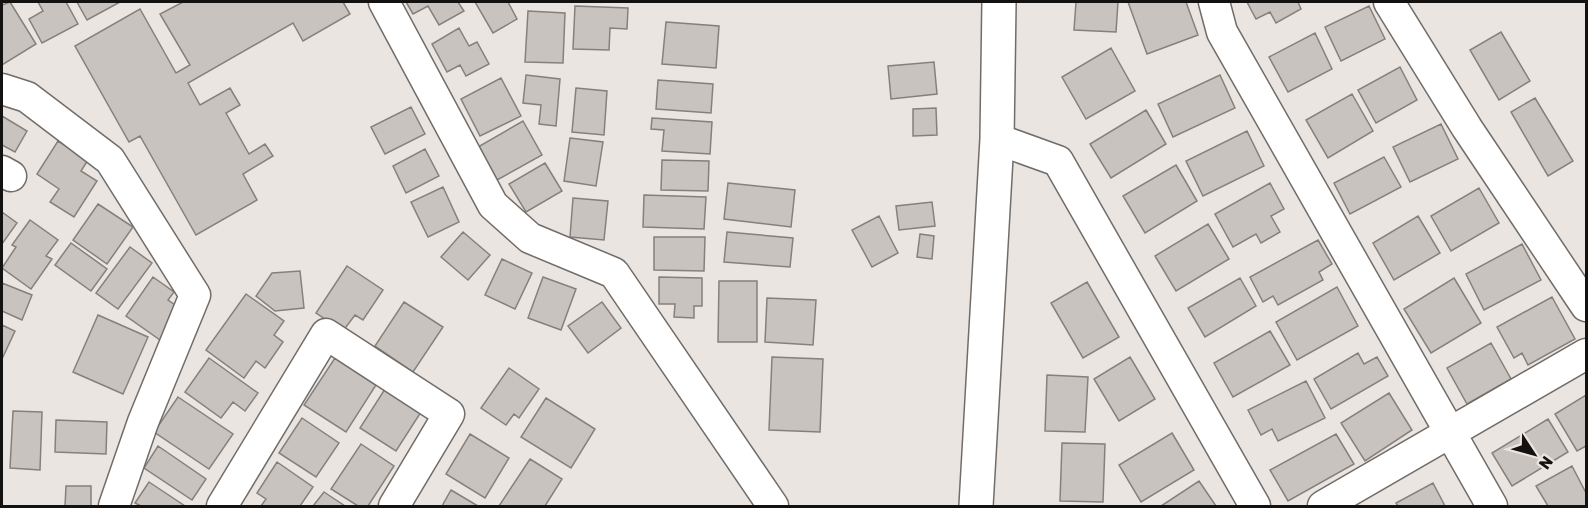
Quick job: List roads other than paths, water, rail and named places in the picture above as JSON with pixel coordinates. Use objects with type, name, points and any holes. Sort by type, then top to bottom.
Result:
[{"type":"street","points":[[384,2],[493,205],[530,238],[614,273],[773,507]]},
{"type":"street","points":[[976,507],[997,139],[999,2]]},
{"type":"street","points":[[1214,2],[1222,32],[1492,507]]},
{"type":"street","points":[[1389,2],[1467,128],[1587,306]]},
{"type":"street","points":[[2,89],[27,97],[110,160],[195,295],[143,422],[114,507]]},
{"type":"street","points":[[997,139],[1058,161],[1255,507]]},
{"type":"street","points":[[222,507],[326,334],[449,414],[394,507]]},
{"type":"street","points":[[1323,507],[1587,354]]}]
